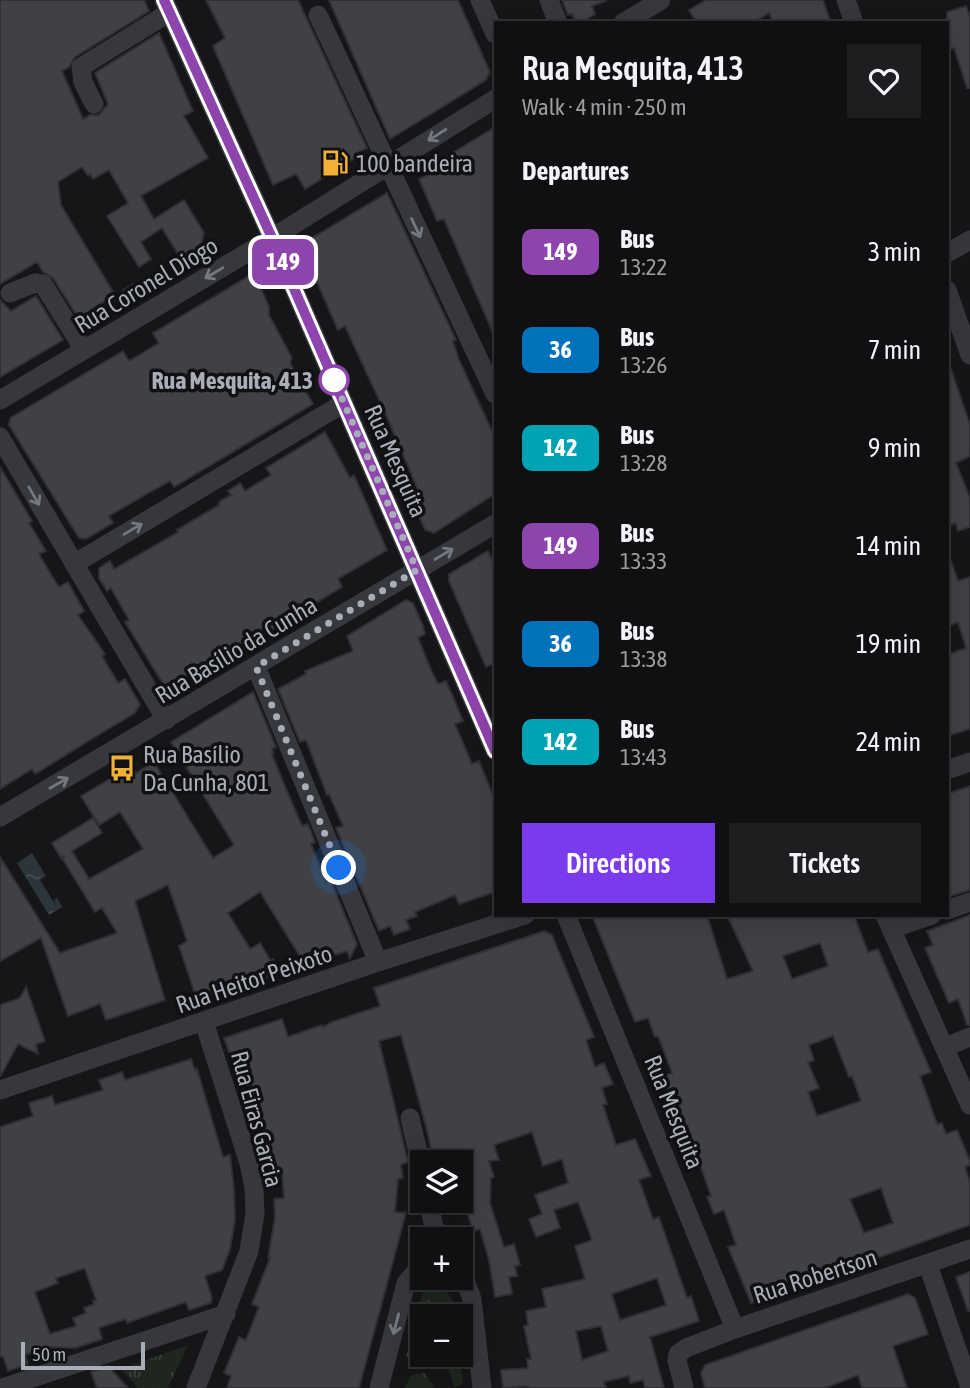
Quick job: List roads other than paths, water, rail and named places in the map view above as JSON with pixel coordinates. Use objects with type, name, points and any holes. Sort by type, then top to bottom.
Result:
[{"type":"street","points":[[480,0],[494,32]]},
{"type":"street","points":[[549,0],[557,21]]},
{"type":"street","points":[[635,19],[661,0]]},
{"type":"street","points":[[846,0],[853,21]]},
{"type":"street","points":[[94,104],[83,82],[81,67],[167,6]]},
{"type":"street","name":"Rua Mesquita","points":[[167,6],[272,238],[494,749]]},
{"type":"street","points":[[318,15],[494,392]]},
{"type":"street","name":"Rua Coronel Diogo","points":[[0,400],[272,238],[494,100]]},
{"type":"street","points":[[949,252],[970,240]]},
{"type":"street","points":[[10,293],[35,283],[43,284],[84,350]]},
{"type":"street","points":[[949,296],[970,355]]},
{"type":"street","points":[[74,564],[344,403]]},
{"type":"street","points":[[0,437],[166,720]]},
{"type":"street","name":"Rua Basílio da Cunha","points":[[0,817],[494,525]]},
{"type":"street","points":[[256,667],[377,962]]},
{"type":"street","points":[[949,769],[970,762]]},
{"type":"street","points":[[949,909],[970,902]]},
{"type":"street","name":"Rua Heitor Peixoto","points":[[0,1090],[377,962],[519,917]]},
{"type":"street","name":"Rua Mesquita","points":[[567,917],[735,1329]]},
{"type":"street","points":[[919,917],[888,922],[970,1105]]},
{"type":"street","name":"Rua Eiras Garcia","points":[[196,1388],[249,1251],[255,1214],[254,1188],[248,1163],[204,1022]]},
{"type":"street","points":[[945,1047],[970,1037]]},
{"type":"street","points":[[410,1118],[417,1150]]},
{"type":"street","name":"Rua Robertson","points":[[684,1388],[677,1365],[678,1354],[685,1348],[970,1249]]},
{"type":"street","points":[[928,1265],[970,1387]]},
{"type":"street","points":[[379,1388],[410,1279]]},
{"type":"street","points":[[469,1290],[482,1388]]},
{"type":"street","points":[[2,1388],[226,1314]]},
{"type":"water","points":[[32,853],[46,876],[40,880],[56,906],[54,900],[57,898],[62,907],[49,915],[17,863]]},
{"type":"place","name":"100 bandeira","points":[[335,163]]},
{"type":"place","name":"Rua Mesquita, 413","points":[[334,380]]},
{"type":"place","name":"Rua Basílio Da Cunha, 801","points":[[122,768]]}]
